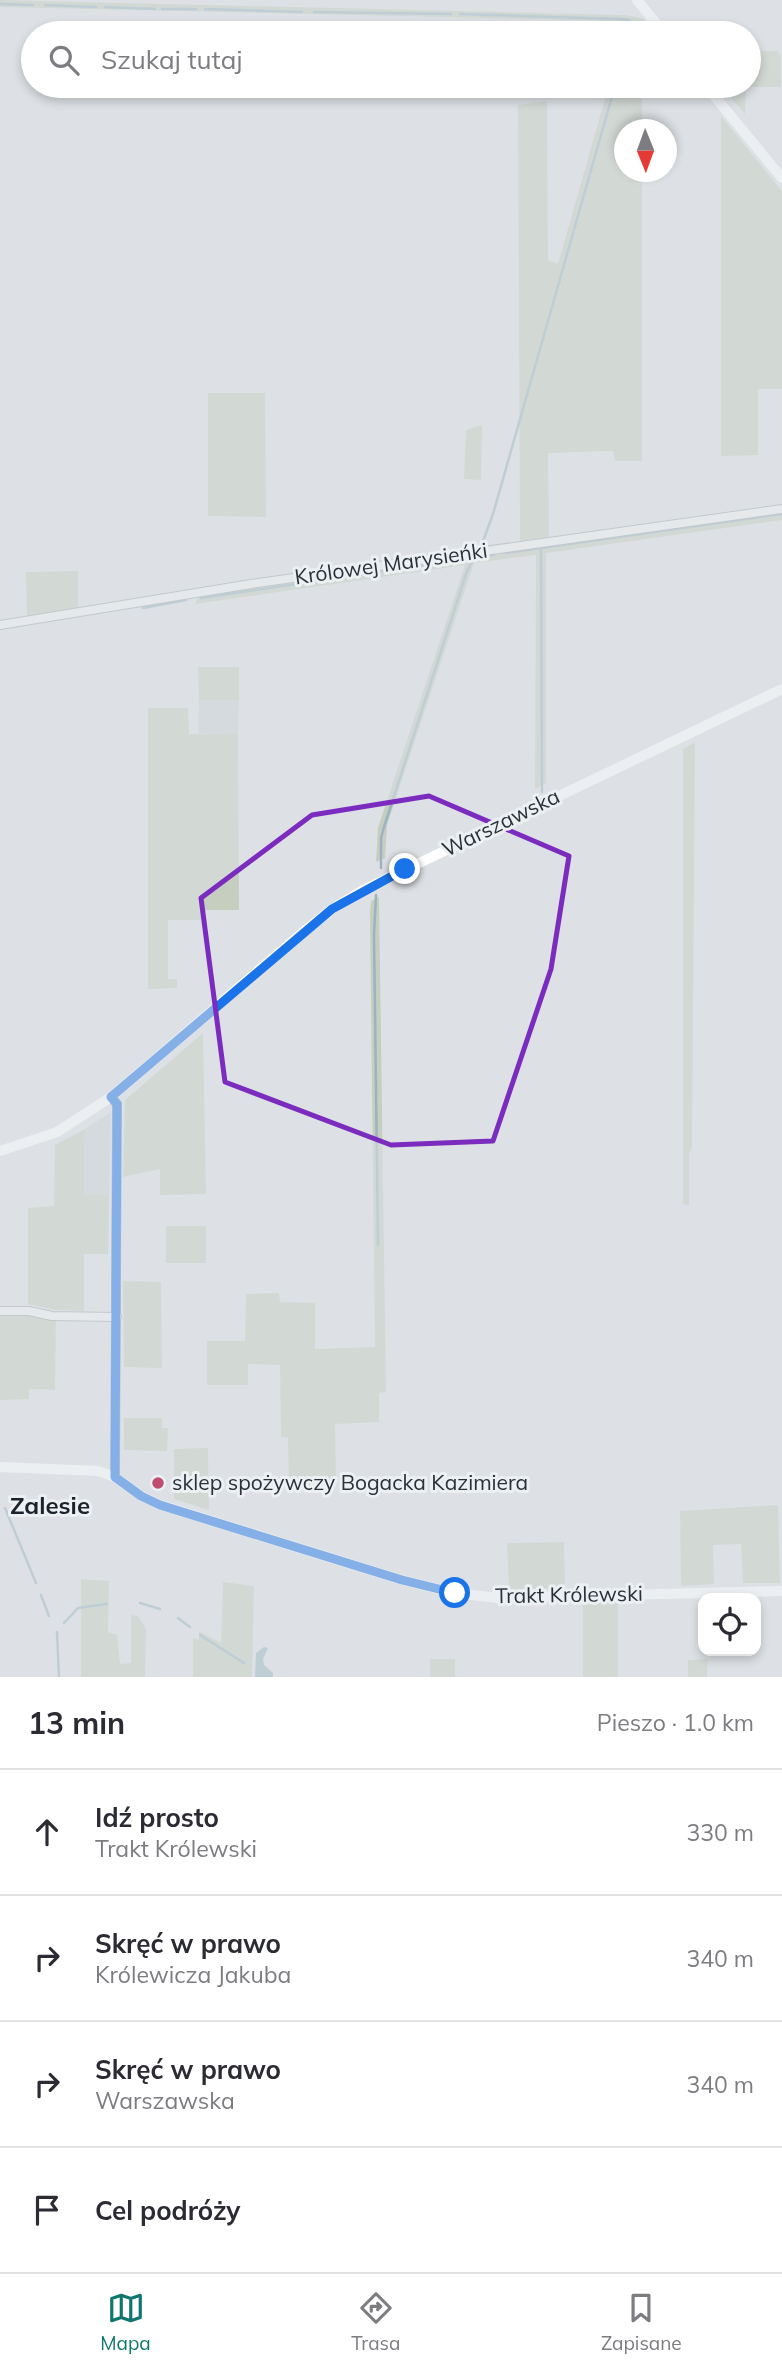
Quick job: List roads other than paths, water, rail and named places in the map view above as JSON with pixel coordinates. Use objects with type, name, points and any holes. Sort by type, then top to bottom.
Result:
[{"type":"main road","points":[[637,0],[654,21]]},
{"type":"main road","points":[[716,98],[782,178]]},
{"type":"main road","name":"Warszawska","points":[[0,1151],[57,1132],[111,1097],[302,933],[332,909],[363,890],[782,689]]},
{"type":"main road","name":"Trakt Królewski","points":[[0,1467],[86,1469],[115,1477],[141,1496],[160,1505],[402,1580],[455,1593],[499,1598],[782,1591]]},
{"type":"street","name":"Królowej Marysieńki","points":[[0,625],[251,584],[782,509]]},
{"type":"street","points":[[111,1097],[117,1104],[115,1477]]},
{"type":"street","points":[[0,1311],[29,1311],[52,1316],[117,1317]]},
{"type":"water","points":[[264,1647],[268,1648],[263,1659],[264,1665],[273,1673],[273,1677],[255,1677],[256,1653]]},
{"type":"waterway","points":[[0,4],[33,5]]},
{"type":"waterway","points":[[45,5],[96,7]]},
{"type":"waterway","points":[[105,7],[155,9]]},
{"type":"waterway","points":[[162,9],[196,9]]},
{"type":"waterway","points":[[205,9],[302,12]]},
{"type":"waterway","points":[[314,12],[451,14]]},
{"type":"waterway","points":[[460,14],[629,21]]},
{"type":"waterway","points":[[482,544],[493,514],[612,98]]},
{"type":"waterway","points":[[506,553],[782,514]]},
{"type":"waterway","points":[[541,550],[542,792]]},
{"type":"waterway","points":[[201,598],[494,555]]},
{"type":"waterway","points":[[381,868],[381,838],[384,827],[467,571],[474,558]]},
{"type":"waterway","points":[[143,608],[186,600]]},
{"type":"waterway","points":[[376,895],[374,934],[378,1245]]},
{"type":"waterway","points":[[5,1508],[36,1583]]},
{"type":"waterway","points":[[41,1595],[49,1616]]},
{"type":"waterway","points":[[140,1603],[160,1609]]},
{"type":"waterway","points":[[64,1623],[78,1608],[107,1604]]},
{"type":"waterway","points":[[178,1618],[190,1627]]},
{"type":"waterway","points":[[57,1632],[59,1677]]},
{"type":"waterway","points":[[200,1635],[244,1663]]},
{"type":"place","name":"sklep spożywczy Bogacka Kazimiera","points":[[158,1483]]},
{"type":"district","name":"Zalesie","points":[[50,1506]]}]
